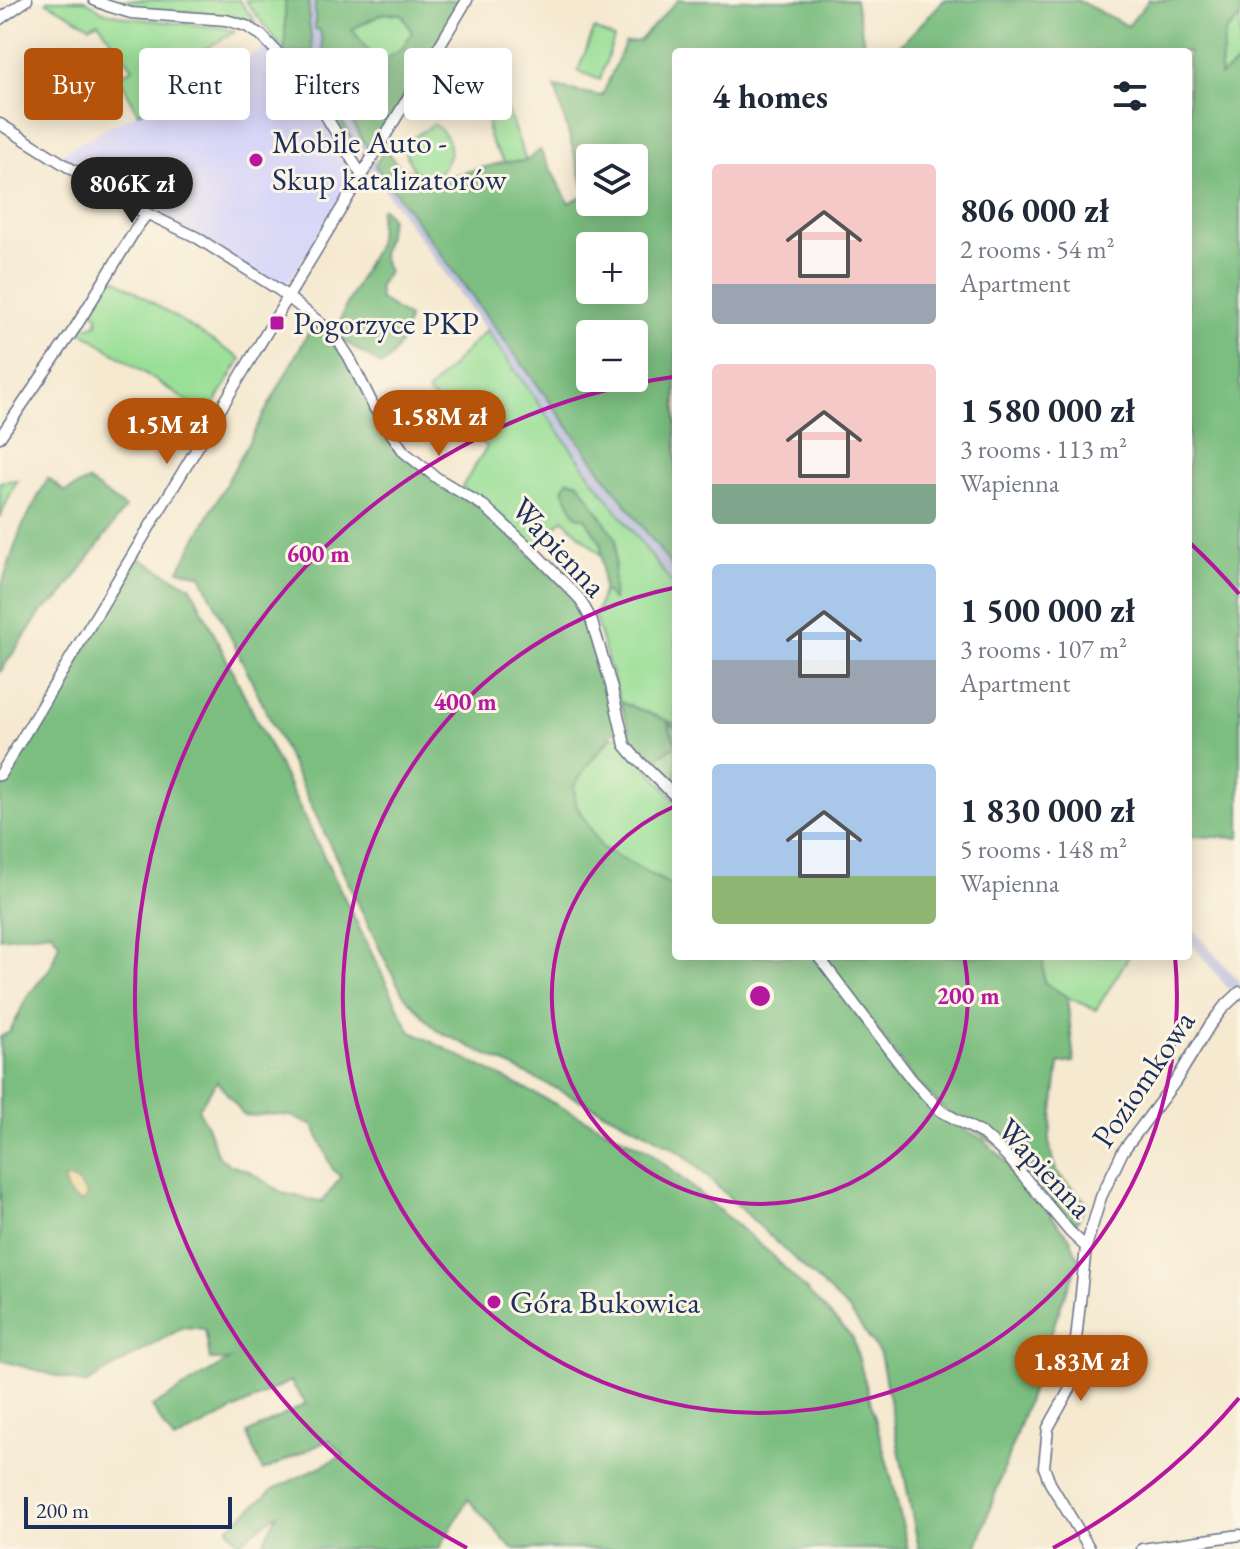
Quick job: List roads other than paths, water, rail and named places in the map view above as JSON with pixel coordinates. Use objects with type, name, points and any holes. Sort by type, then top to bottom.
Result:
[{"type":"street","points":[[0,19],[27,0]]},
{"type":"street","points":[[94,0],[131,13],[226,20],[261,35],[306,83],[363,174]]},
{"type":"street","points":[[0,775],[467,0]]},
{"type":"street","name":"Wapienna","points":[[0,124],[113,195],[196,237],[279,290],[334,334],[380,418],[404,452],[437,478],[484,506],[579,598],[591,619],[625,745],[672,793]]},
{"type":"street","points":[[0,437],[67,340],[147,214]]},
{"type":"street","name":"Wapienna","points":[[821,960],[912,1080],[941,1111],[983,1134],[1006,1155],[1086,1247],[1076,1340],[1078,1367],[1075,1380],[1048,1428],[1044,1467],[1050,1483],[1090,1549]]},
{"type":"street","name":"Poziomkowa","points":[[1086,1247],[1101,1197],[1123,1151],[1175,1082],[1210,1025],[1223,1008],[1238,999]]},
{"type":"street","points":[[1142,1549],[1240,1535]]},
{"type":"place","name":"Mobile Auto - Skup katalizatorów","points":[[256,160]]},
{"type":"place","name":"Pogorzyce PKP","points":[[277,323]]},
{"type":"place","name":"Góra Bukowica","points":[[494,1302]]}]
